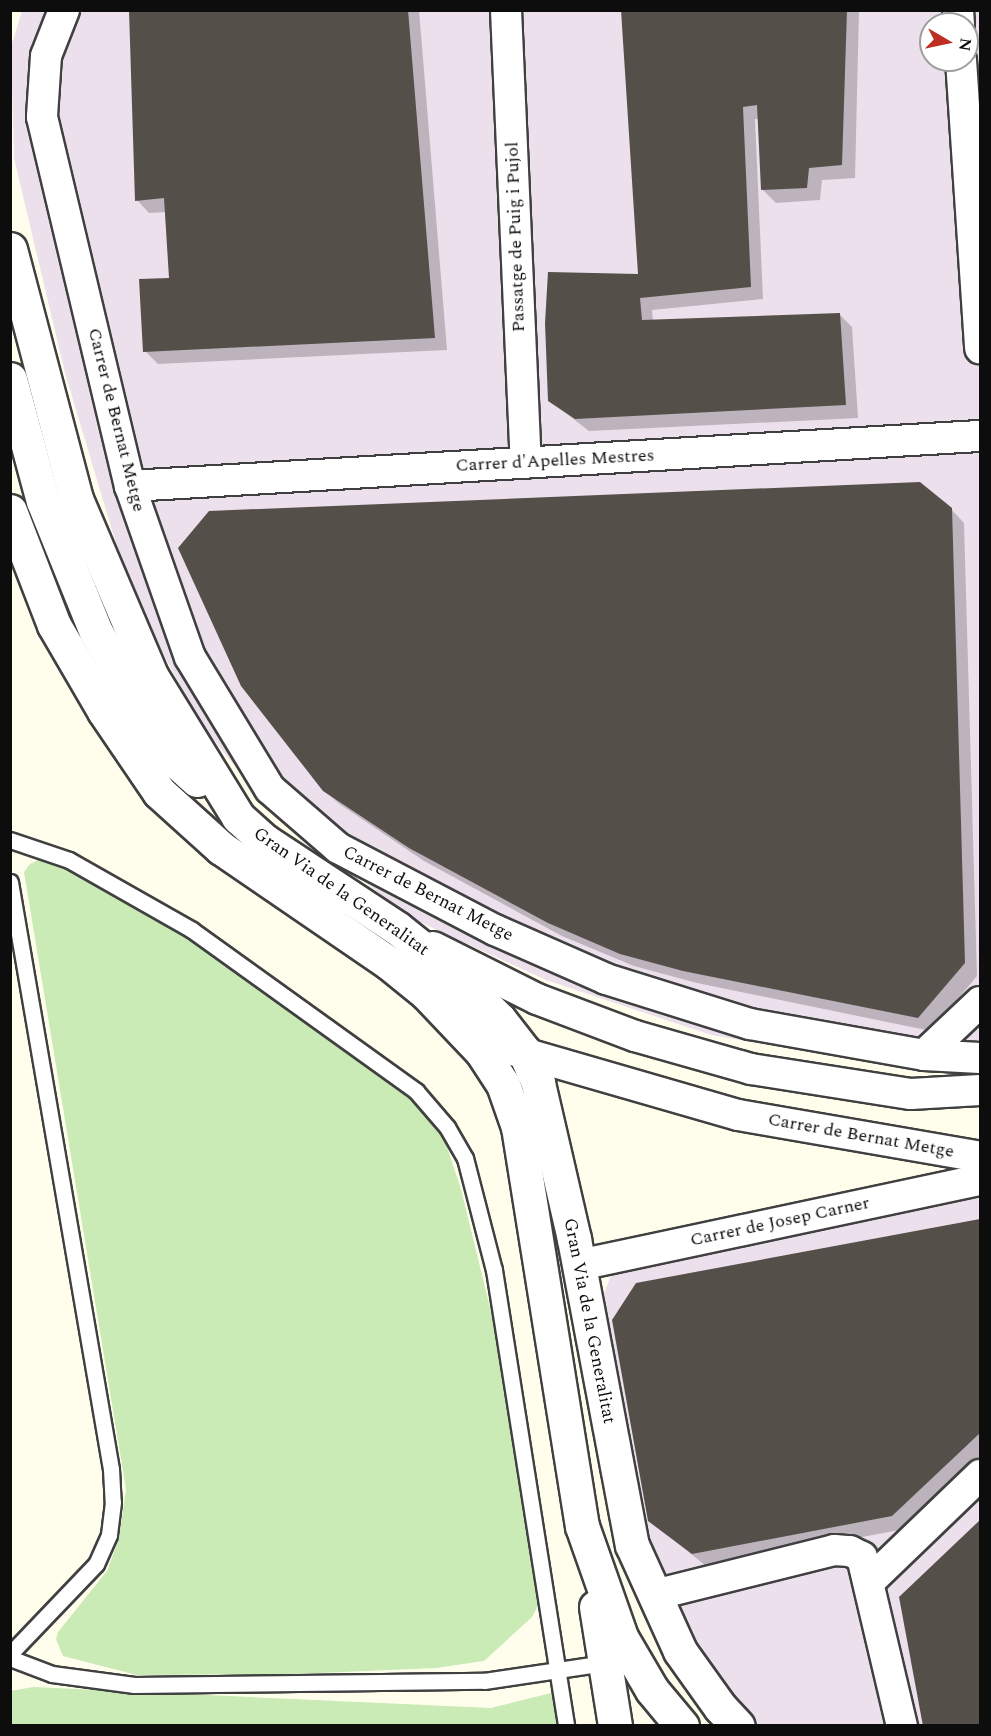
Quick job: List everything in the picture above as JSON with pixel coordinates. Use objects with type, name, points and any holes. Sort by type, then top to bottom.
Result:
[{"type":"street","name":"Carrer de Bernat Metge","points":[[64,10],[46,56],[42,117],[130,486],[190,657],[270,789],[338,848],[495,930],[606,980],[750,1024],[924,1055],[981,1058]]},
{"type":"street","name":"Passatge de Puig i Pujol","points":[[506,10],[526,463]]},
{"type":"street","points":[[974,10],[981,13]]},
{"type":"street","points":[[962,72],[981,348]]},
{"type":"street","name":"Gran Via de la Generalitat","points":[[10,249],[80,510],[152,677],[238,817],[265,841],[397,928],[447,969],[499,1019],[524,1051],[549,1123],[579,1265],[632,1545],[680,1651],[720,1707],[738,1725]]},
{"type":"street","points":[[10,380],[43,501],[96,632],[144,716],[179,764],[238,817]]},
{"type":"street","name":"Carrer d'Apelles Mestres","points":[[130,486],[981,436]]},
{"type":"street","name":"Gran Via de la Generalitat","points":[[10,511],[54,625],[133,756],[159,792],[221,848],[267,882],[389,963],[426,993],[482,1052],[503,1084],[518,1127],[529,1209],[582,1526],[621,1637],[652,1690],[682,1725]]},
{"type":"street","name":"Carrer de Bernat Metge","points":[[267,882],[344,913],[429,975],[492,1038],[506,1048],[524,1051],[623,1084],[738,1115],[981,1157]]},
{"type":"street","points":[[397,928],[537,999],[635,1036],[751,1069],[911,1095],[981,1090]]},
{"type":"street","points":[[924,1055],[981,1002]]},
{"type":"street","name":"Carrer de Josep Carner","points":[[579,1265],[981,1180]]},
{"type":"street","points":[[870,1581],[981,1475]]},
{"type":"street","points":[[582,1526],[615,1725]]},
{"type":"street","points":[[654,1595],[834,1550],[861,1557],[870,1581],[902,1725]]},
{"type":"lane","points":[[10,840],[69,860],[192,930],[416,1091],[447,1127],[465,1158],[494,1270],[566,1725]]},
{"type":"lane","points":[[10,882],[111,1469],[112,1502],[109,1535],[96,1564],[10,1656],[52,1674],[134,1685],[484,1681],[557,1672],[605,1663]]},
{"type":"shaded area","points":[[22,11],[980,11],[980,1075],[924,1071],[711,1035],[546,980],[409,917],[263,801],[200,723],[133,597],[65,373],[14,158],[11,47]]},
{"type":"shaded area","points":[[980,1169],[980,1725],[755,1726],[741,1715],[678,1621],[642,1541],[594,1320],[625,1239]]},
{"type":"green space","points":[[40,859],[81,875],[228,961],[361,1058],[416,1104],[445,1141],[461,1189],[494,1324],[542,1598],[532,1617],[484,1661],[436,1668],[295,1674],[137,1675],[63,1656],[56,1639],[58,1632],[107,1571],[119,1539],[126,1489],[24,872],[30,864]]},
{"type":"green space","points":[[33,1687],[491,1708],[559,1691],[565,1726],[11,1726],[11,1691]]},
{"type":"building","points":[[129,10],[408,10],[435,338],[143,352],[139,279],[169,278],[164,198],[135,201]]},
{"type":"building","points":[[621,10],[847,10],[842,165],[809,168],[807,188],[761,190],[757,105],[743,107],[751,287],[640,298],[642,320],[840,313],[846,405],[575,419],[548,401],[545,323],[548,272],[638,274]]},
{"type":"building","points":[[920,482],[952,508],[965,963],[918,1018],[683,971],[620,954],[548,923],[409,848],[323,791],[241,686],[178,548],[209,511]]},
{"type":"building","points":[[980,1219],[980,1433],[892,1516],[692,1554],[648,1521],[612,1320],[636,1283]]},
{"type":"building","points":[[980,1520],[980,1726],[923,1726],[899,1597]]}]
